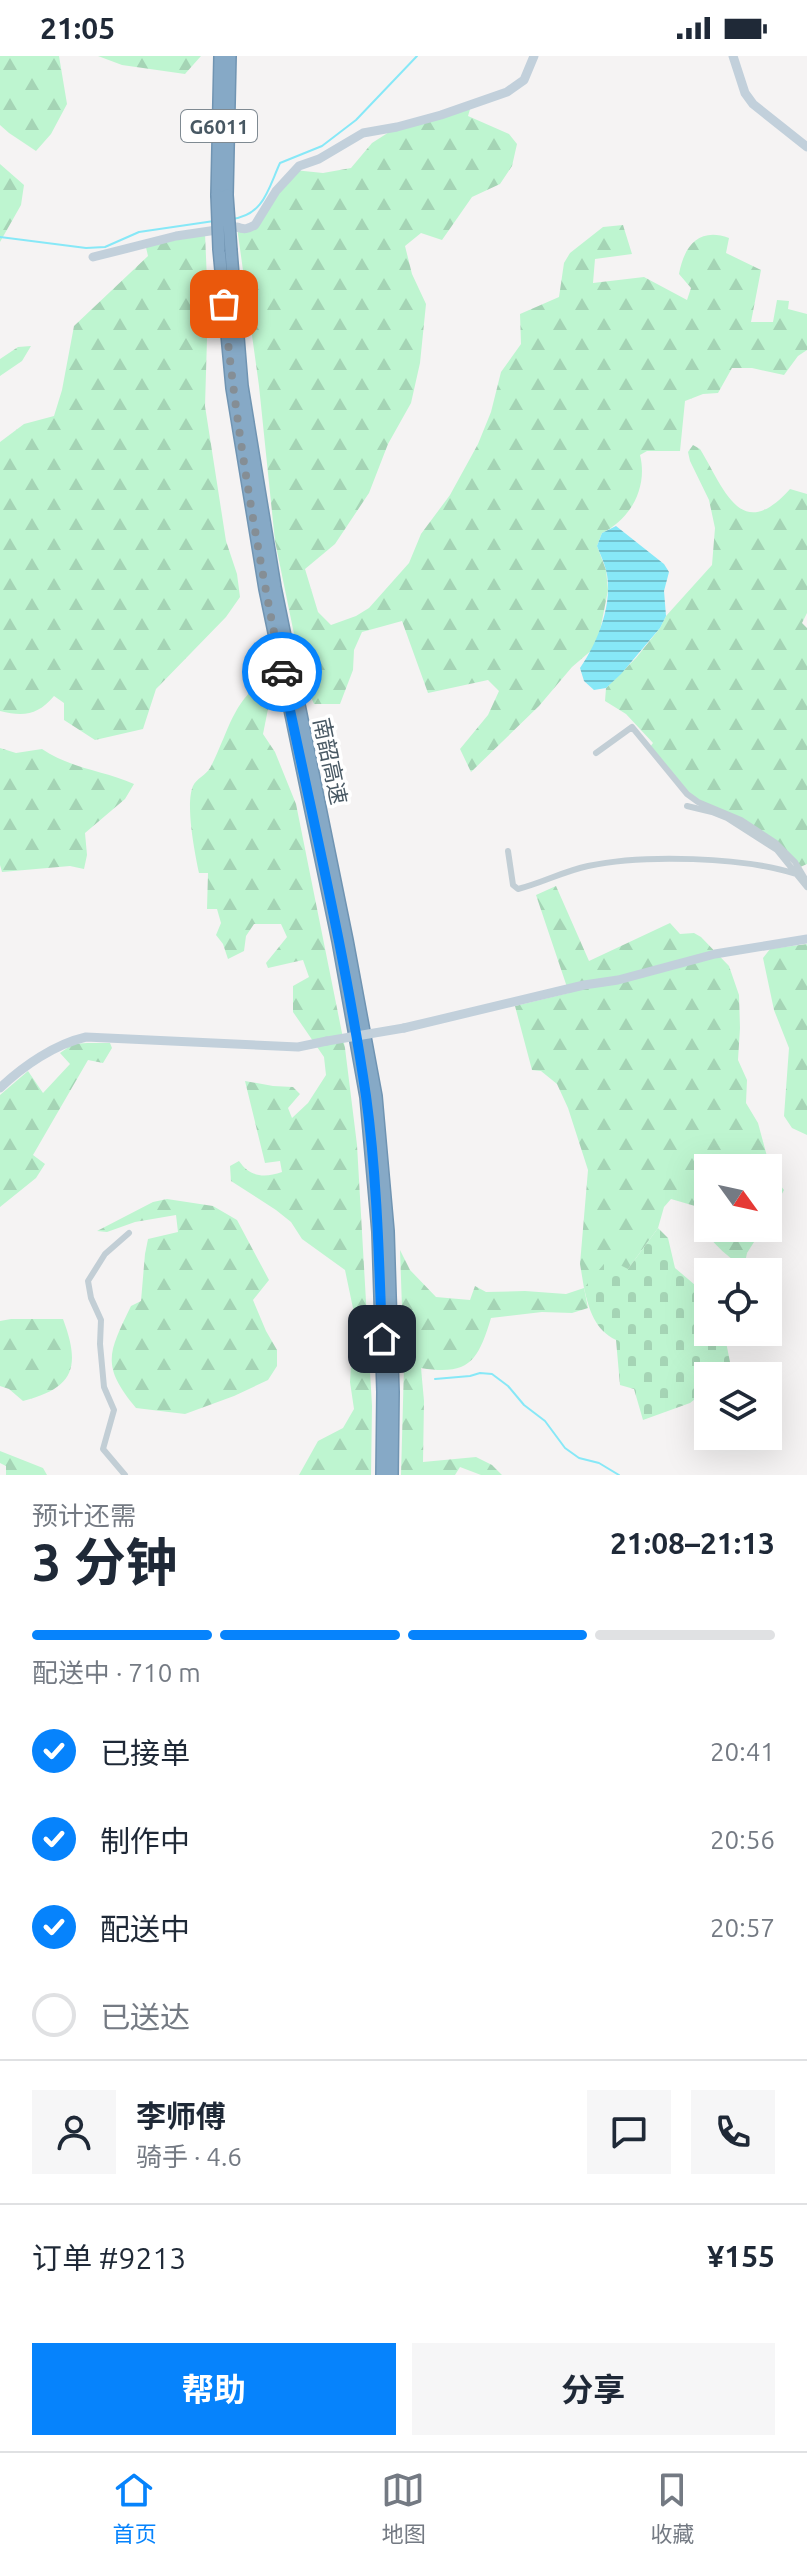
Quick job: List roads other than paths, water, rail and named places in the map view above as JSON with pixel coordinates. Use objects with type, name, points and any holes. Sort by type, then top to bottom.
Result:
[{"type":"highway","name":"南韶高速","points":[[220,56],[222,195],[232,388],[265,589],[338,941],[366,1097],[378,1232],[382,1475]]},
{"type":"highway","name":"南韶高速","points":[[222,195],[230,56]]},
{"type":"highway","name":"南韶高速","points":[[225,250],[242,386],[275,587],[376,1096],[388,1231],[392,1475]]},
{"type":"street","points":[[93,257],[176,236],[249,228],[255,225],[276,191],[299,166],[319,159],[363,133],[450,112],[507,92],[524,80],[534,56]]},
{"type":"street","points":[[733,56],[745,93],[753,104],[807,147]]},
{"type":"street","points":[[596,753],[632,727],[687,794],[698,802],[741,820],[776,843],[795,862],[807,885]]},
{"type":"street","points":[[687,806],[727,818],[777,850],[807,885]]},
{"type":"street","points":[[508,851],[513,885],[518,889],[586,867],[628,861],[694,860],[776,867],[796,874]]},
{"type":"street","points":[[0,1088],[50,1051],[71,1040],[86,1037],[298,1047],[404,1028],[584,985],[618,980],[715,954],[807,939]]},
{"type":"street","points":[[125,1475],[103,1449],[113,1407],[105,1393],[100,1344],[103,1330],[88,1281],[105,1254],[129,1233]]},
{"type":"water","points":[[616,526],[664,564],[669,572],[664,591],[666,616],[660,628],[621,674],[606,688],[594,690],[584,681],[580,668],[603,621],[608,595],[605,567],[597,546],[602,533]]},
{"type":"waterway","points":[[232,219],[243,217],[258,206],[280,163],[322,146],[356,120],[417,56]]},
{"type":"waterway","points":[[0,237],[86,248],[105,247],[139,232],[214,221]]},
{"type":"waterway","points":[[435,1379],[492,1374],[545,1421],[565,1448],[579,1458],[599,1463],[619,1475]]}]
